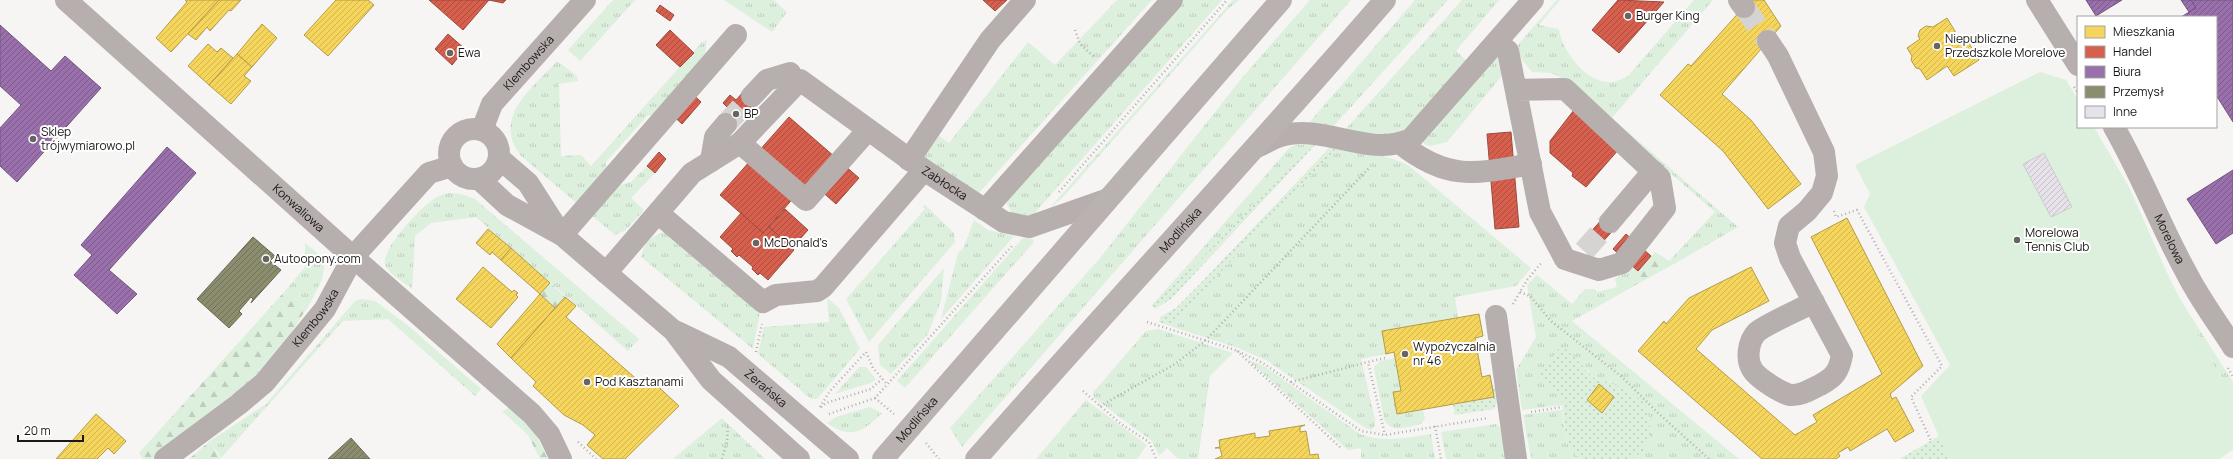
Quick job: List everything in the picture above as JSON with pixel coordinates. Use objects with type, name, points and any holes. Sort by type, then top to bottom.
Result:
[{"type":"main road","name":"Modlińska","points":[[883,459],[1281,0]]},
{"type":"main road","name":"Modlińska","points":[[976,459],[1170,240],[1259,146],[1385,0]]},
{"type":"street","name":"Konwaliowa","points":[[66,0],[353,258],[532,414],[548,434],[561,459]]},
{"type":"street","name":"Klembowska","points":[[482,130],[492,104],[585,0]]},
{"type":"street","points":[[658,213],[764,302],[776,295],[817,291],[823,287],[916,165],[990,40],[1025,0]]},
{"type":"street","points":[[985,210],[1172,0]]},
{"type":"street","points":[[1259,146],[1285,135],[1296,134],[1310,134],[1372,146],[1401,144],[1416,135],[1534,0]]},
{"type":"street","points":[[2037,0],[2077,63]]},
{"type":"street","points":[[562,235],[736,35]]},
{"type":"street","points":[[1768,41],[1784,68],[1824,152],[1827,176],[1822,193],[1807,211],[1789,226],[1785,243],[1790,258],[1814,302],[1842,355],[1840,369],[1833,378],[1803,394],[1791,395],[1778,391],[1752,370],[1749,360],[1750,344],[1757,332],[1814,302]]},
{"type":"street","points":[[1497,42],[1508,51],[1517,90],[1540,212],[1564,259],[1579,256],[1599,270],[1622,263],[1665,208],[1660,178],[1565,89],[1517,90]]},
{"type":"street","points":[[752,96],[768,80],[795,77]]},
{"type":"street","points":[[606,273],[692,173],[740,142],[795,77]]},
{"type":"street","name":"Zabłocka","points":[[795,77],[867,131],[916,165],[1004,222],[1029,227],[1106,200]]},
{"type":"street","points":[[712,161],[715,137],[726,124]]},
{"type":"street","name":"Morelowa","points":[[2115,128],[2133,159],[2153,208],[2186,274],[2233,347]]},
{"type":"street","points":[[470,130],[482,130],[491,136],[497,146],[499,158],[492,171],[479,179],[468,179],[458,174],[452,166],[448,155],[451,143],[459,134],[470,130]]},
{"type":"street","points":[[740,142],[806,200],[867,131]]},
{"type":"street","points":[[1401,144],[1424,161],[1450,170],[1487,172],[1530,164]]},
{"type":"street","name":"Żerańska","points":[[499,158],[528,183],[562,235]]},
{"type":"street","name":"Klembowska","points":[[165,459],[239,404],[265,382],[325,309],[353,258],[429,173],[452,166]]},
{"type":"street","points":[[1610,222],[1653,172]]},
{"type":"street","name":"Żerańska","points":[[479,179],[507,205],[562,235],[674,331],[711,380],[799,459]]},
{"type":"street","points":[[685,182],[681,211],[687,223],[776,295]]},
{"type":"street","points":[[1496,316],[1508,415],[1516,459]]},
{"type":"street","name":"Żerańska","points":[[674,331],[728,357],[848,459]]},
{"type":"path","points":[[1075,30],[1080,44],[1095,58]]},
{"type":"path","points":[[1100,406],[1175,364],[1206,340],[1371,166]]},
{"type":"path","points":[[1834,209],[1836,217],[1857,210],[1942,366],[1911,398],[1931,441]]},
{"type":"path","points":[[1496,316],[1512,305],[1527,280],[1557,246]]},
{"type":"path","points":[[1520,292],[1530,296],[1551,320],[1627,381],[1658,413],[1709,459]]},
{"type":"path","points":[[1147,322],[1236,350],[1263,363],[1361,431],[1385,435],[1562,407]]},
{"type":"path","points":[[755,357],[762,323]]},
{"type":"path","points":[[1236,350],[1342,449]]},
{"type":"path","points":[[882,379],[871,389],[826,403],[818,411],[830,391],[866,352],[873,368],[887,384]]},
{"type":"path","points":[[1291,382],[1385,358]]},
{"type":"path","points":[[1368,362],[1385,435]]},
{"type":"path","points":[[1082,391],[1121,424],[1149,442],[1156,459]]},
{"type":"path","points":[[722,459],[727,442],[728,422]]},
{"type":"path","points":[[1435,426],[1441,459]]},
{"type":"green space","points":[[613,0],[635,0],[580,61],[568,50]]},
{"type":"green space","points":[[724,0],[774,0],[787,12],[772,32]]},
{"type":"green space","points":[[1117,0],[1152,0],[976,196],[920,155],[931,130],[949,143],[1028,42],[1055,65]]},
{"type":"green space","points":[[1181,0],[1222,0],[1033,215],[1016,214],[1011,212],[1007,204],[1008,198]]},
{"type":"green space","points":[[1233,0],[1239,0],[1227,10],[1065,195],[1048,210]]},
{"type":"green space","points":[[1310,0],[1351,0],[962,447],[950,428],[1100,258],[1241,79]]},
{"type":"green space","points":[[1415,0],[1448,0],[1331,129],[1308,124]]},
{"type":"green space","points":[[1462,0],[1499,0],[1456,51],[1468,62],[1402,132],[1388,137],[1343,132]]},
{"type":"green space","points":[[1557,0],[1560,0],[1539,25],[1559,29],[1564,46],[1569,54],[1590,76],[1599,80],[1613,82],[1628,76],[1694,0],[1713,0],[1612,118],[1738,227],[1674,264],[1669,261],[1715,212],[1560,77],[1551,73],[1532,72],[1523,61],[1516,47]]},
{"type":"green space","points":[[707,40],[705,54],[661,113],[647,116],[606,162],[605,179],[580,206],[521,156],[513,142],[510,129],[513,116],[518,104],[557,61],[577,76],[578,81],[559,84],[561,156],[581,155],[591,166],[702,42]]},
{"type":"green space","points":[[1498,56],[1503,71],[1501,77],[1447,142],[1430,146],[1424,144],[1423,141]]},
{"type":"green space","name":"Morelowa Tennis Club","points":[[2040,72],[2066,80],[2077,98],[2077,128],[2095,128],[2130,189],[2167,273],[2233,404],[2233,449],[2220,459],[1949,459],[1921,396],[1950,365],[1864,207],[1870,194],[1855,165]]},
{"type":"green space","points":[[1310,144],[1192,270],[1187,266],[1289,148],[1295,145]]},
{"type":"green space","points":[[1310,144],[1316,144],[1171,299],[1155,309],[1152,305],[1187,266],[1192,269]]},
{"type":"green space","points":[[1330,147],[1336,149],[1170,326],[1159,322],[1160,317],[1176,308],[1198,286]]},
{"type":"green space","points":[[1336,149],[1364,152],[1391,158],[1408,165],[1531,268],[1516,286],[1455,297],[1458,318],[1382,332],[1386,354],[1361,359],[1375,419],[1375,426],[1371,430],[1364,427],[1266,360],[1238,348],[1170,326]]},
{"type":"green space","points":[[647,166],[655,173],[631,198],[644,210],[626,230],[615,235],[590,214],[613,187],[631,182]]},
{"type":"green space","points":[[449,193],[461,194],[475,199],[639,339],[628,351],[476,217],[431,223],[415,236],[412,289],[397,278],[389,271],[385,264],[386,257],[396,238],[414,217],[431,201],[438,196]]},
{"type":"green space","points":[[925,205],[954,233],[955,242],[869,342],[846,299],[925,209],[922,206]]},
{"type":"green space","points":[[974,220],[988,230],[1014,236],[941,319],[958,253],[964,247]]},
{"type":"green space","points":[[663,232],[670,232],[761,307],[753,349],[641,257],[648,241],[654,236]]},
{"type":"green space","points":[[1024,237],[1032,239],[1034,242],[905,388],[897,381]]},
{"type":"green space","points":[[305,243],[325,261],[322,280],[308,307],[285,291],[305,267]]},
{"type":"green space","points":[[1655,252],[1674,264],[1641,282],[1638,271]]},
{"type":"green space","points":[[1631,265],[1638,271],[1641,282],[1572,321],[1739,459],[1632,459],[1643,451],[1611,383],[1594,378],[1586,368],[1562,396],[1562,405],[1522,410],[1516,370],[1536,337],[1527,285],[1537,275],[1572,304],[1585,289],[1595,289],[1597,292],[1617,287],[1615,279]]},
{"type":"green space","points":[[944,268],[941,301],[928,334],[891,374],[880,365],[878,345]]},
{"type":"green space","points":[[550,283],[565,297],[555,308],[540,294]]},
{"type":"green space","points":[[285,291],[308,307],[279,350],[266,365],[218,407],[152,459],[143,459],[139,453]]},
{"type":"green space","points":[[2178,296],[2233,382],[2233,404]]},
{"type":"green space","points":[[827,298],[839,308],[860,349],[817,399],[811,399],[758,354],[764,327],[829,322]]},
{"type":"green space","points":[[361,299],[375,301],[405,323],[481,389],[475,396],[388,319],[343,321],[221,458],[210,441],[266,404],[355,301]]},
{"type":"green space","points":[[1158,329],[1233,353],[1210,376],[1198,459],[1178,459],[1167,448],[1159,456],[1152,441],[1094,398],[1093,392],[1146,331]]},
{"type":"green space","points":[[1562,345],[1594,378],[1611,383],[1633,394],[1643,402],[1648,411],[1651,435],[1643,451],[1632,459],[1583,459],[1576,455],[1571,449],[1565,431],[1562,396],[1537,376]]},
{"type":"green space","points":[[1395,358],[1401,391],[1393,392],[1397,414],[1423,410],[1425,419],[1421,424],[1405,428],[1395,428],[1387,424],[1384,419],[1374,368],[1380,361]]},
{"type":"green space","points":[[1247,359],[1264,366],[1360,434],[1369,437],[1396,439],[1431,434],[1435,459],[1361,459],[1361,448],[1348,450]]},
{"type":"green space","points":[[859,367],[866,367],[876,379],[873,382],[835,394]]},
{"type":"green space","points":[[1491,382],[1498,398],[1494,409],[1455,415],[1453,405],[1494,397]]},
{"type":"green space","points":[[1086,400],[1147,445],[1137,459],[1036,459]]},
{"type":"green space","points":[[511,407],[537,437],[548,459],[540,459],[528,435],[502,411]]},
{"type":"green space","points":[[870,407],[882,413],[869,425],[856,432],[843,431],[827,423],[836,417]]},
{"type":"green space","points":[[1562,410],[1563,423],[1570,445],[1573,451],[1583,459],[1531,459],[1523,415]]},
{"type":"green space","points":[[722,418],[765,459],[673,459]]},
{"type":"green space","points":[[1496,424],[1503,430],[1509,459],[1446,459],[1441,432]]},
{"type":"green space","points":[[1939,436],[1949,459],[1899,459]]},
{"type":"green space","points":[[210,441],[220,459],[189,459]]},
{"type":"building: Mieszkania","points":[[185,0],[219,0],[171,52],[156,38],[187,2]]},
{"type":"building: Mieszkania","points":[[219,0],[241,0],[231,11],[229,10],[210,31],[207,27],[196,40],[188,34]]},
{"type":"building: Mieszkania","points":[[336,0],[368,0],[374,5],[328,56],[304,35]]},
{"type":"building: Mieszkania","points":[[1750,0],[1764,0],[1781,26],[1722,94],[1751,120],[1801,184],[1768,209],[1723,151],[1660,95],[1688,64],[1691,66]]},
{"type":"building: Mieszkania","points":[[1947,18],[1955,31],[1955,35],[1958,40],[1963,42],[1967,40],[1979,60],[1954,76],[1947,66],[1927,80],[1920,69],[1916,68],[1911,60],[1912,56],[1907,48],[1920,39],[1918,36],[1920,30],[1926,26],[1933,27]]},
{"type":"building: Mieszkania","points":[[262,24],[277,38],[252,67],[237,54]]},
{"type":"building: Mieszkania","points":[[208,44],[217,52],[221,48],[233,58],[209,85],[188,66]]},
{"type":"building: Mieszkania","points":[[237,54],[252,67],[244,76],[251,81],[231,104],[209,85]]},
{"type":"building: Mieszkania","points":[[1847,218],[1923,366],[1890,394],[1892,399],[1896,397],[1914,431],[1895,442],[1887,429],[1850,451],[1848,447],[1838,453],[1840,456],[1836,459],[1762,459],[1638,351],[1664,321],[1666,324],[1689,298],[1751,267],[1769,301],[1712,330],[1696,349],[1795,435],[1817,422],[1813,415],[1882,374],[1811,237]]},
{"type":"building: Mieszkania","points":[[488,229],[511,248],[501,260],[492,252],[490,255],[476,243]]},
{"type":"building: Mieszkania","points":[[511,248],[550,283],[540,294],[501,260]]},
{"type":"building: Mieszkania","points":[[483,267],[512,292],[514,290],[518,293],[516,295],[518,297],[491,328],[456,299]]},
{"type":"building: Mieszkania","points":[[540,294],[555,308],[511,358],[497,344]]},
{"type":"building: Mieszkania","points":[[565,297],[576,306],[566,317],[642,384],[649,378],[679,406],[625,459],[603,459],[587,445],[595,435],[583,425],[564,415],[533,386],[536,382],[511,358]]},
{"type":"building: Mieszkania","points":[[1479,314],[1483,336],[1475,338],[1482,377],[1490,375],[1494,397],[1397,414],[1393,392],[1401,391],[1394,352],[1386,354],[1382,331]]},
{"type":"building: Mieszkania","points":[[1599,384],[1614,397],[1602,413],[1587,400]]},
{"type":"building: Mieszkania","points":[[96,414],[126,441],[114,454],[108,448],[97,459],[56,459]]},
{"type":"building: Mieszkania","points":[[1305,425],[1300,427],[1300,432],[1306,431],[1310,455],[1318,454],[1319,459],[1215,459],[1222,456],[1220,448],[1215,448],[1220,447],[1219,440],[1255,433],[1255,438],[1270,436],[1269,431]]},
{"type":"building: Handel","points":[[429,0],[489,0],[463,30]]},
{"type":"building: Handel","points":[[489,0],[506,0],[503,3]]},
{"type":"building: Handel","points":[[983,0],[1007,0],[995,11]]},
{"type":"building: Handel","name":"Burger King","points":[[1618,0],[1664,2],[1619,53],[1592,30]]},
{"type":"building: Handel","points":[[660,5],[674,15],[670,21],[656,11]]},
{"type":"building: Handel","points":[[670,30],[694,53],[680,67],[656,45]]},
{"type":"building: Handel","points":[[448,34],[465,49],[452,65],[435,49]]},
{"type":"building: Handel","points":[[684,86],[701,102],[682,124],[665,108]]},
{"type":"building: Handel","name":"BP","points":[[745,90],[758,102],[733,130],[720,118],[729,109],[723,103],[730,95],[736,100]]},
{"type":"building: Handel","points":[[1574,110],[1619,149],[1586,187],[1572,176],[1573,173],[1550,153],[1550,141]]},
{"type":"building: Handel","name":"BP","points":[[789,117],[859,178],[836,204],[809,180],[763,233],[720,195]]},
{"type":"building: Handel","points":[[1511,132],[1519,227],[1495,229],[1487,134]]},
{"type":"building: Handel","points":[[659,152],[666,159],[655,173],[647,166]]},
{"type":"building: Handel","points":[[785,209],[808,230],[792,248],[769,227]]},
{"type":"building: Handel","name":"McDonald's","points":[[741,213],[763,233],[769,227],[794,250],[768,280],[760,273],[758,275],[752,269],[753,267],[739,255],[737,257],[731,251],[733,249],[720,237]]},
{"type":"building: Handel","points":[[1604,217],[1616,227],[1590,256],[1579,245]]},
{"type":"building: Handel","points":[[1626,234],[1651,256],[1638,271],[1613,249]]},
{"type":"building: Biura","points":[[2086,0],[2122,0],[2096,16]]},
{"type":"building: Biura","points":[[2181,0],[2191,0],[2196,8],[2189,12]]},
{"type":"building: Biura","points":[[2191,0],[2233,0],[2233,122],[2217,97],[2217,16],[2183,16],[2196,8]]},
{"type":"building: Biura","points":[[0,25],[51,71],[65,56],[101,88],[17,182],[0,166],[0,128],[21,105],[0,86]]},
{"type":"building: Biura","points":[[167,147],[196,173],[109,270],[137,294],[117,314],[74,275],[92,255],[81,245]]},
{"type":"building: Biura","points":[[2233,170],[2233,233],[2216,244],[2187,199]]},
{"type":"building: Przemysł","points":[[253,237],[275,256],[270,261],[281,270],[251,303],[253,299],[251,297],[239,311],[242,314],[229,328],[197,299]]},
{"type":"building: Przemysł","points":[[351,438],[370,459],[328,459]]},
{"type":"building: Inne","points":[[2044,153],[2072,207],[2051,217],[2023,164]]},
{"type":"tunnel","points":[[1744,7],[1768,41]]},
{"type":"tunnel","points":[[726,124],[752,96]]},
{"type":"tunnel","points":[[1584,251],[1610,222]]},
{"type":"place","name":"Burger King","points":[[1628,16]]},
{"type":"place","name":"Niepubliczne Przedszkole Morelove","points":[[1937,46]]},
{"type":"place","name":"Ewa","points":[[450,53]]},
{"type":"place","name":"BP","points":[[736,114]]},
{"type":"place","name":"Sklep trójwymiarowo.pl","points":[[33,139]]},
{"type":"place","name":"Morelowa Tennis Club","points":[[2017,240]]},
{"type":"place","name":"McDonald's","points":[[756,243]]},
{"type":"place","name":"Autoopony.com","points":[[266,259]]},
{"type":"place","name":"Wypożyczalnia nr 46","points":[[1405,354]]},
{"type":"place","name":"Pod Kasztanami","points":[[587,382]]}]
